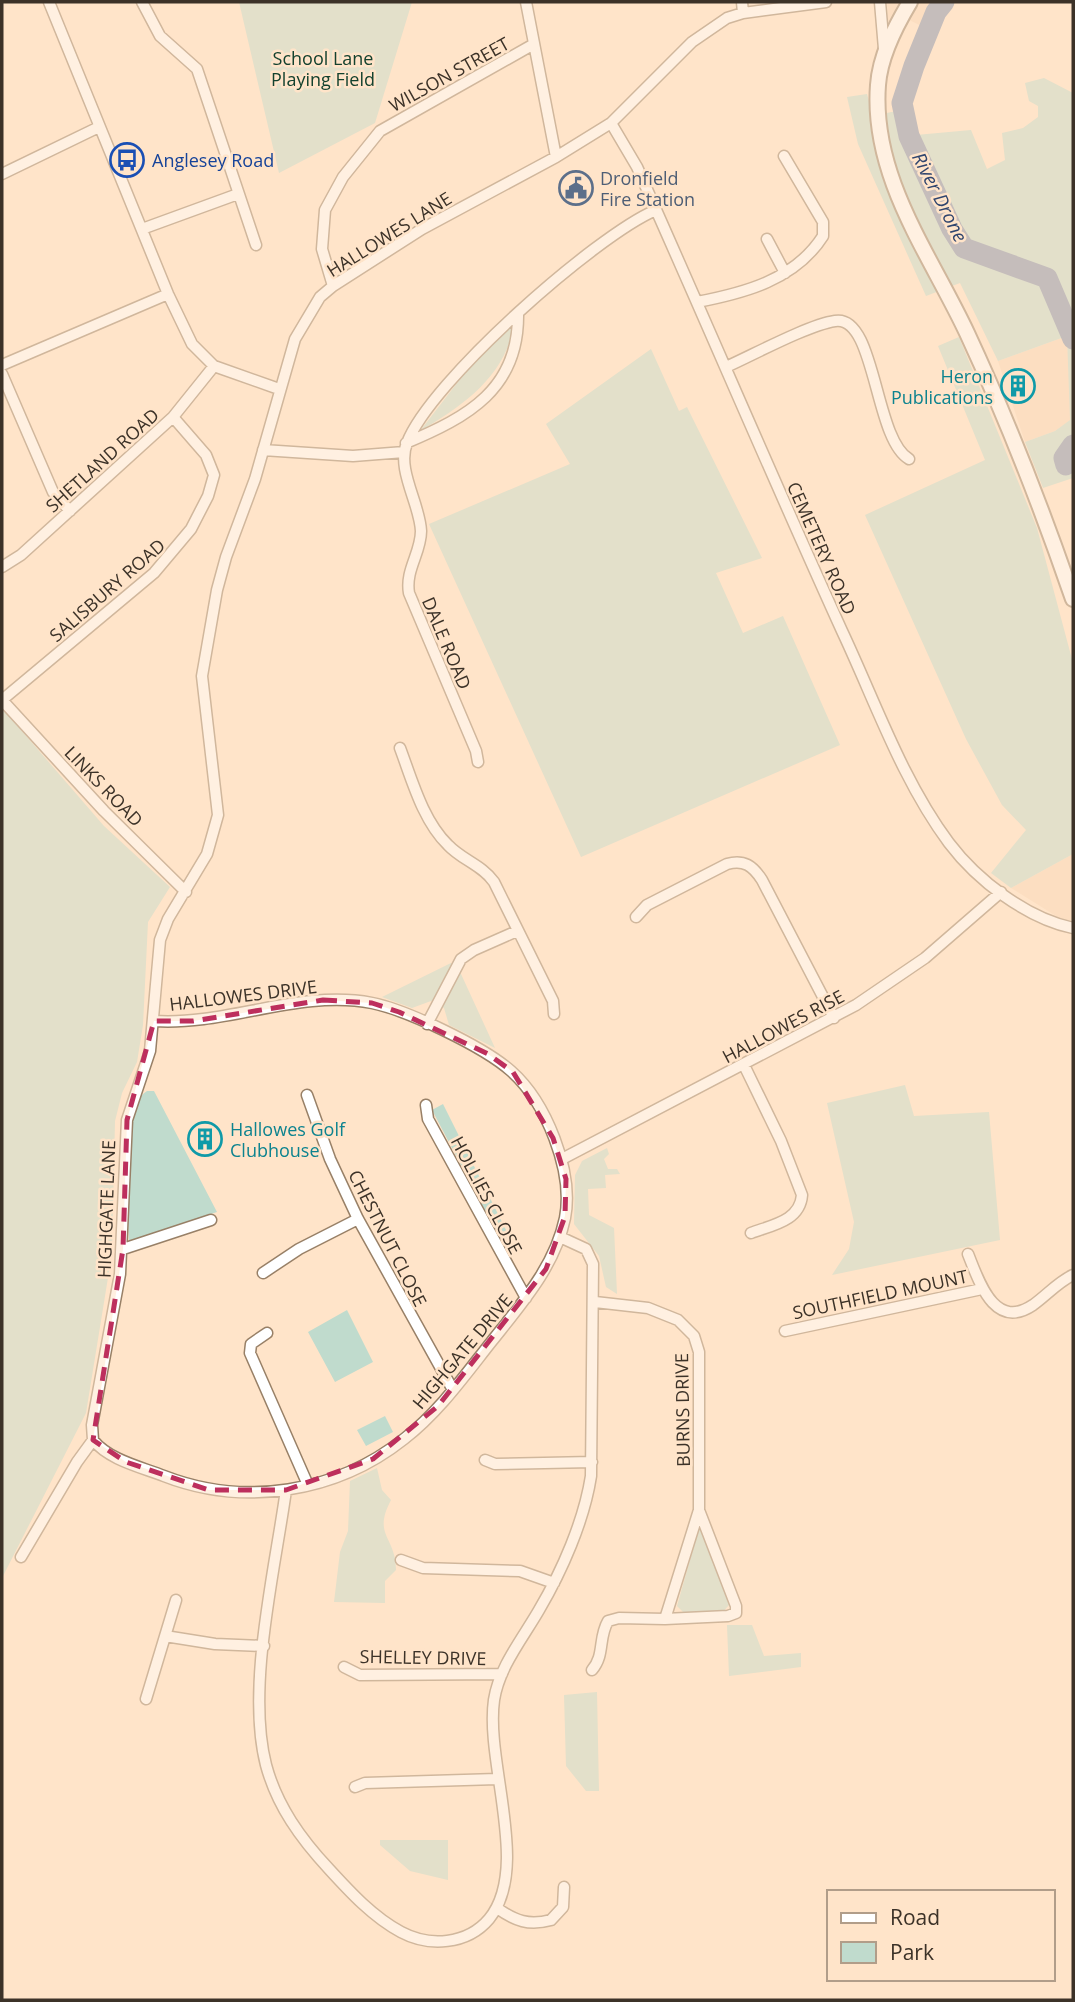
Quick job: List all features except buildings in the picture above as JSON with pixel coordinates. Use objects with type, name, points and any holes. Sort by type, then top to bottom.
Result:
[{"type":"main road","points":[[910,2],[885,53],[878,99],[890,172],[904,211],[967,332],[1053,540],[1073,599]]},
{"type":"street","points":[[50,2],[168,294],[192,344],[214,366],[279,388]]},
{"type":"street","points":[[142,2],[160,36],[197,69],[256,245]]},
{"type":"street","points":[[526,2],[555,158]]},
{"type":"street","name":"HALLOWES LANE","points":[[186,891],[207,854],[218,815],[203,700],[205,652],[226,557],[263,450],[295,339],[307,316],[333,286],[443,217],[555,158],[611,123],[692,42],[743,7],[826,2]]},
{"type":"street","points":[[880,2],[885,53]]},
{"type":"street","name":"WILSON STREET","points":[[333,286],[323,249],[325,210],[342,177],[380,131],[534,44]]},
{"type":"street","name":"CEMETERY ROAD","points":[[611,123],[637,167],[806,551],[916,789],[950,844],[986,881],[1038,915],[1073,928]]},
{"type":"street","points":[[2,174],[99,127]]},
{"type":"street","points":[[697,303],[748,291],[785,273],[818,244],[825,230],[784,156]]},
{"type":"street","points":[[142,229],[238,194]]},
{"type":"street","points":[[405,448],[448,383],[481,347],[606,240],[656,210]]},
{"type":"street","points":[[767,239],[785,273]]},
{"type":"street","points":[[2,365],[168,294]]},
{"type":"street","points":[[263,450],[353,456],[405,448],[453,421],[496,388],[517,346],[518,314]]},
{"type":"street","points":[[726,367],[826,323],[845,320],[852,324],[860,338],[888,429],[897,446],[909,459]]},
{"type":"street","name":"SHETLAND ROAD","points":[[2,567],[21,555],[173,417],[214,366]]},
{"type":"street","points":[[2,374],[53,492],[69,511]]},
{"type":"street","name":"SALISBURY ROAD","points":[[2,700],[154,573],[191,529],[208,496],[214,475],[206,455],[173,417]]},
{"type":"street","name":"DALE ROAD","points":[[405,448],[421,534],[407,581],[409,593],[477,751],[478,762]]},
{"type":"street","name":"LINKS ROAD","points":[[2,700],[104,811],[186,891]]},
{"type":"street","points":[[400,748],[433,825],[449,847],[487,873],[553,1001],[554,1014]]},
{"type":"street","points":[[636,917],[647,905],[727,864],[736,861],[751,866],[762,880],[834,1018]]},
{"type":"street","name":"HIGHGATE LANE","points":[[21,1558],[77,1462],[93,1440],[92,1425],[110,1338],[123,1249],[127,1120],[150,1051],[163,930],[186,891]]},
{"type":"street","name":"HALLOWES RISE","points":[[562,1159],[834,1018],[926,958],[1001,892]]},
{"type":"street","points":[[427,1024],[461,959],[474,950],[517,931]]},
{"type":"street","name":"HALLOWES DRIVE","points":[[154,1021],[193,1021],[323,1000],[372,1003],[427,1024],[488,1054],[513,1072],[533,1101],[562,1159]]},
{"type":"street","points":[[744,1065],[782,1141],[802,1195],[802,1204],[792,1217],[751,1233]]},
{"type":"street","name":"CHESTNUT CLOSE","points":[[307,1095],[330,1159],[359,1219],[453,1390]]},
{"type":"street","name":"HOLLIES CLOSE","points":[[426,1105],[425,1112],[439,1140],[526,1298]]},
{"type":"street","name":"HIGHGATE DRIVE","points":[[93,1440],[104,1451],[126,1462],[209,1490],[240,1494],[286,1490],[307,1485],[349,1471],[394,1446],[425,1421],[453,1390],[546,1269],[560,1237],[567,1195],[562,1159]]},
{"type":"street","points":[[263,1273],[299,1249],[359,1219]]},
{"type":"street","points":[[123,1249],[211,1220]]},
{"type":"street","points":[[286,1490],[264,1646],[260,1702],[261,1737],[266,1765],[288,1816],[314,1853],[365,1906],[386,1923],[414,1938],[437,1942],[461,1938],[486,1922],[497,1908],[506,1860],[497,1779],[494,1699],[502,1674],[554,1583],[587,1496],[592,1462],[595,1302],[591,1256],[579,1244],[560,1237]]},
{"type":"street","points":[[968,1254],[989,1302],[998,1308],[1020,1311],[1073,1275]]},
{"type":"street","name":"SOUTHFIELD MOUNT","points":[[785,1331],[982,1289]]},
{"type":"street","name":"BURNS DRIVE","points":[[595,1302],[657,1311],[678,1320],[694,1336],[700,1363],[699,1510],[665,1619]]},
{"type":"street","points":[[267,1333],[251,1344],[250,1353],[307,1485]]},
{"type":"street","points":[[485,1460],[495,1464],[592,1462]]},
{"type":"street","name":"BURNS DRIVE","points":[[592,1670],[602,1655],[603,1632],[608,1622],[619,1618],[728,1616],[736,1612],[699,1510]]},
{"type":"street","points":[[401,1560],[424,1568],[520,1571],[554,1583]]},
{"type":"street","points":[[146,1699],[176,1600]]},
{"type":"street","points":[[165,1636],[215,1644],[264,1646]]},
{"type":"street","name":"SHELLEY DRIVE","points":[[344,1667],[360,1675],[502,1674]]},
{"type":"street","points":[[355,1787],[365,1783],[497,1779]]},
{"type":"street","points":[[497,1908],[514,1920],[527,1923],[551,1920],[563,1907],[564,1887]]},
{"type":"highlighted area","points":[[323,1000],[372,1003],[399,1012],[488,1054],[513,1072],[553,1138],[566,1179],[565,1216],[546,1269],[438,1406],[373,1459],[286,1490],[209,1490],[126,1462],[93,1440],[123,1249],[127,1120],[154,1021],[193,1021]]},
{"type":"shaded area","points":[[887,2],[953,2],[936,33],[905,18],[892,24],[888,21]]},
{"type":"shaded area","points":[[1067,336],[1071,420],[1055,431],[1025,442],[998,361]]},
{"type":"shaded area","points":[[1073,854],[1073,920],[1064,921],[1011,888]]},
{"type":"green space","name":"School Lane Playing Field","points":[[239,2],[412,2],[375,123],[279,173]]},
{"type":"green space","points":[[1044,78],[1073,93],[1073,478],[1043,488],[1025,442],[1055,431],[1070,420],[1067,336],[998,361],[960,283],[926,296],[858,144],[847,97],[867,94],[873,116],[910,108],[916,135],[971,130],[987,169],[1005,160],[1002,133],[1023,128],[1038,117],[1038,106],[1029,101],[1025,83]]},
{"type":"green space","points":[[510,328],[513,330],[508,347],[490,377],[465,401],[420,431],[474,361]]},
{"type":"green space","points":[[959,337],[1037,528],[1073,663],[1073,854],[1011,888],[991,873],[1026,830],[1002,805],[966,739],[865,515],[985,460],[938,346]]},
{"type":"green space","points":[[651,349],[679,411],[687,407],[762,558],[716,573],[743,633],[783,616],[840,745],[581,857],[429,524],[570,464],[546,424]]},
{"type":"green space","points":[[2,708],[104,826],[170,887],[148,922],[143,1025],[137,1062],[122,1093],[115,1121],[112,1253],[86,1413],[2,1578]]},
{"type":"green space","points":[[451,963],[461,974],[495,1048],[449,1025],[444,1008],[431,1001],[412,1008],[382,997]]},
{"type":"green space","points":[[905,1085],[914,1116],[989,1112],[1000,1240],[832,1275],[849,1249],[854,1222],[827,1103]]},
{"type":"green space","points":[[147,1091],[154,1091],[217,1212],[129,1242],[126,1185],[128,1138],[131,1118],[138,1101]]},
{"type":"green space","points":[[443,1104],[511,1240],[503,1245],[432,1110]]},
{"type":"green space","points":[[607,1148],[609,1154],[604,1159],[608,1169],[617,1169],[620,1174],[605,1175],[606,1188],[588,1189],[589,1215],[614,1228],[617,1294],[606,1287],[599,1256],[574,1224],[575,1175],[582,1161]]},
{"type":"green space","points":[[347,1310],[373,1362],[335,1382],[308,1332]]},
{"type":"green space","points":[[385,1416],[393,1432],[366,1446],[357,1430]]},
{"type":"green space","points":[[377,1468],[382,1490],[391,1500],[384,1529],[393,1550],[396,1570],[385,1581],[385,1603],[334,1602],[340,1552],[348,1531],[350,1481]]},
{"type":"green space","points":[[699,1528],[704,1532],[729,1605],[722,1613],[685,1614],[677,1606]]},
{"type":"green space","points":[[727,1625],[752,1625],[764,1656],[801,1653],[801,1667],[729,1676]]},
{"type":"green space","points":[[597,1692],[599,1791],[586,1791],[566,1766],[564,1695]]},
{"type":"green space","points":[[380,1840],[448,1840],[448,1880],[410,1871],[380,1845]]},
{"type":"waterway","name":"River Drone","points":[[944,2],[936,12],[902,103],[909,136],[952,229],[964,248],[1047,278],[1073,339]]},
{"type":"waterway","name":"River Drone","points":[[1066,465],[1064,458],[1073,445]]},
{"type":"place","name":"Anglesey Road","points":[[127,160]]},
{"type":"place","name":"Dronfield Fire Station","points":[[576,188]]},
{"type":"place","name":"Heron Publications","points":[[1018,386]]},
{"type":"place","name":"Hallowes Golf Clubhouse","points":[[205,1139]]}]
